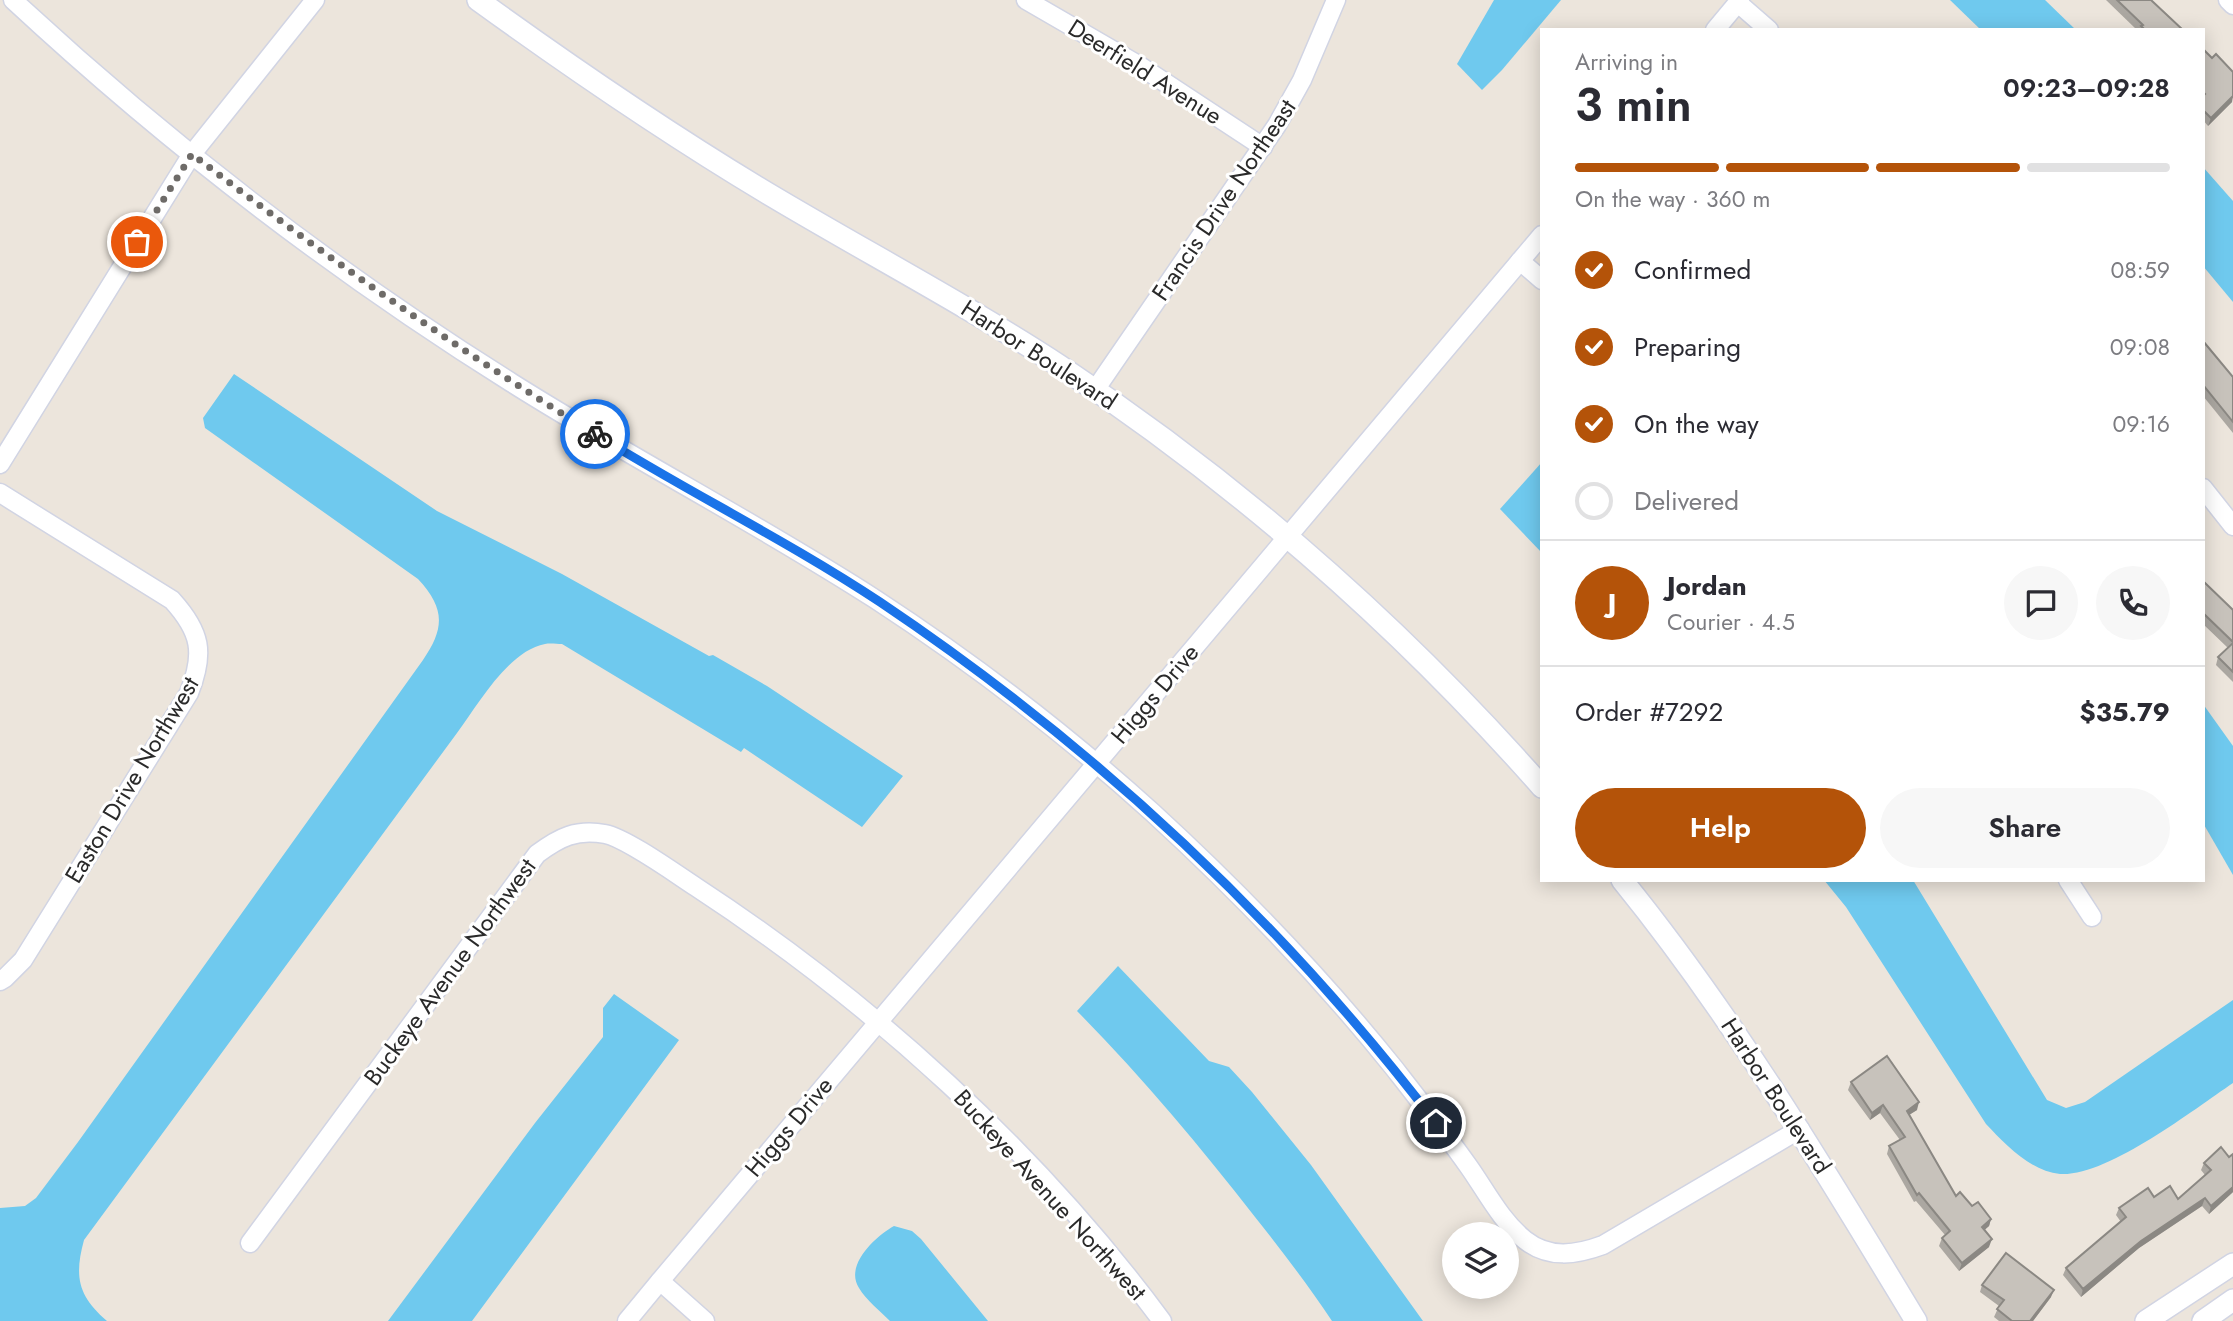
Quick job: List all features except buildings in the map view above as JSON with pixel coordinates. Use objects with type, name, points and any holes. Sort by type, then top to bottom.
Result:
[{"type":"street","points":[[13,0],[79,60],[192,154],[390,301],[618,449],[812,559],[878,601],[974,667],[1096,764],[1153,813],[1238,894],[1318,979],[1393,1068],[1464,1160],[1510,1226],[1529,1244],[1552,1254],[1578,1254],[1602,1245],[1800,1129]]},
{"type":"street","points":[[0,464],[192,154],[316,0]]},
{"type":"street","name":"Harbor Boulevard","points":[[478,0],[668,132],[769,194],[946,295],[1095,390],[1184,455],[1287,537],[1381,621],[1444,682],[1540,785]]},
{"type":"street","name":"Deerfield Avenue","points":[[1028,0],[1140,66],[1263,147]]},
{"type":"street","name":"Francis Drive Northeast","points":[[1095,390],[1263,147],[1302,80],[1336,0]]},
{"type":"street","points":[[2228,0],[2233,5]]},
{"type":"street","points":[[1717,28],[1739,1],[1767,28]]},
{"type":"street","name":"Higgs Drive","points":[[627,1321],[1540,237]]},
{"type":"street","points":[[1520,261],[1540,278]]},
{"type":"street","points":[[2205,491],[2233,526]]},
{"type":"street","name":"Easton Drive Northwest","points":[[0,493],[172,600],[190,620],[199,644],[198,669],[189,693],[23,960],[0,981]]},
{"type":"street","name":"Buckeye Avenue Northwest","points":[[250,1243],[537,853],[558,838],[582,832],[608,834],[652,858],[735,912],[815,971],[952,1087],[1022,1157],[1089,1230],[1162,1321]]},
{"type":"street","name":"Harbor Boulevard","points":[[1624,882],[1702,983],[1800,1129],[1916,1321]]},
{"type":"street","points":[[2069,882],[2092,917]]},
{"type":"street","points":[[2146,1321],[2233,1264]]},
{"type":"street","points":[[660,1281],[705,1321]]},
{"type":"street","points":[[2203,1321],[2233,1300]]},
{"type":"water","points":[[1494,0],[1561,0],[1482,90],[1457,64]]},
{"type":"water","points":[[1950,0],[2045,0],[2074,28],[1979,28]]},
{"type":"water","points":[[2205,169],[2233,201],[2233,302],[2205,268]]},
{"type":"water","points":[[234,374],[437,511],[562,574],[709,656],[713,655],[767,686],[903,776],[862,827],[744,748],[741,752],[562,644],[545,644],[531,649],[506,668],[484,694],[84,1240],[79,1265],[81,1285],[90,1303],[107,1321],[0,1321],[0,1208],[25,1206],[36,1198],[423,660],[438,628],[439,618],[433,599],[418,579],[205,428],[203,418]]},
{"type":"water","points":[[1540,464],[1540,551],[1500,509]]},
{"type":"water","points":[[2205,707],[2233,746],[2233,875],[2205,826]]},
{"type":"water","points":[[1826,882],[1914,882],[2047,1100],[2066,1108],[2085,1102],[2233,1000],[2233,1083],[2149,1140],[2101,1165],[2079,1172],[2060,1174],[2038,1168],[2001,1140],[1986,1124],[1846,907]]},
{"type":"water","points":[[1118,966],[1209,1061],[1229,1067],[1252,1092],[1311,1165],[1423,1321],[1332,1321],[1285,1255],[1213,1164],[1147,1086],[1077,1011]]},
{"type":"water","points":[[614,994],[679,1040],[472,1321],[388,1321],[535,1123],[603,1037],[603,1008]]},
{"type":"water","points":[[894,1226],[912,1231],[921,1239],[988,1321],[890,1321],[865,1297],[855,1279],[859,1261],[871,1244]]},
{"type":"way so far","points":[[137,242],[192,154],[400,309],[595,434]]},
{"type":"route","points":[[595,434],[812,559],[878,601],[974,667],[1066,738],[1153,813],[1238,894],[1318,979],[1436,1123]]}]
